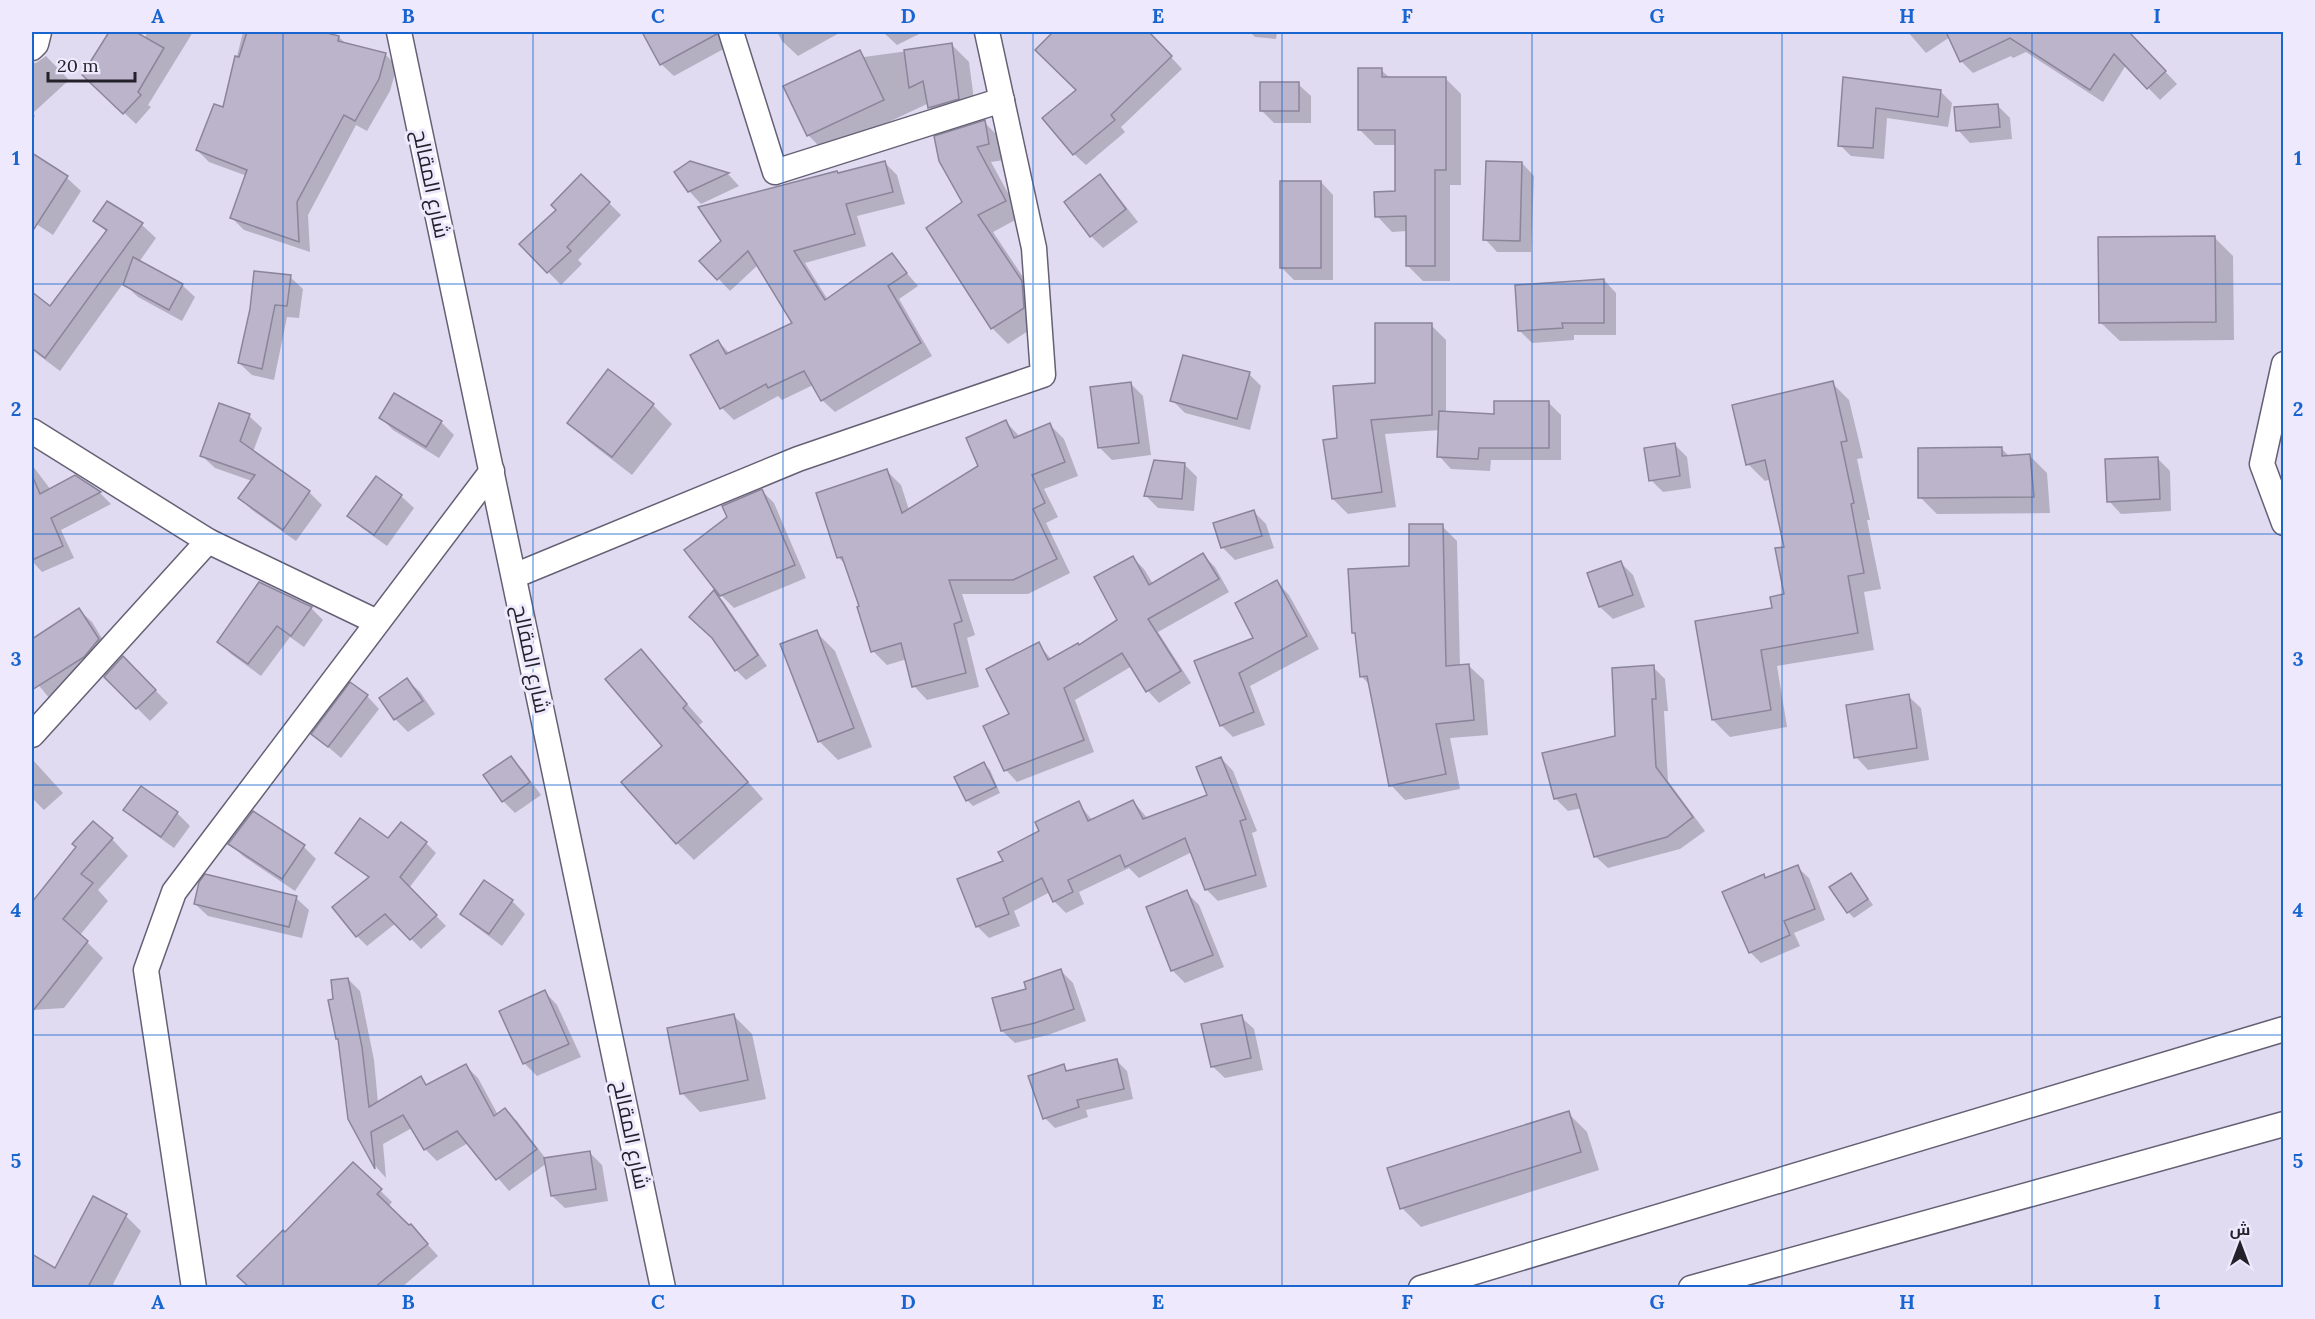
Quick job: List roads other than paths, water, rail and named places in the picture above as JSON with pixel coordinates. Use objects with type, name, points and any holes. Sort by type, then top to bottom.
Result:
[{"type":"street","points":[[32,48],[36,44],[39,32]]},
{"type":"street","name":"شارع المقالح","points":[[399,32],[663,1287]]},
{"type":"street","points":[[731,32],[775,172],[1002,100]]},
{"type":"street","points":[[514,576],[798,459],[1043,375],[1034,248],[987,32]]},
{"type":"street","points":[[2283,364],[2262,464],[2283,523]]},
{"type":"street","points":[[32,431],[208,541],[377,622]]},
{"type":"street","points":[[194,1287],[146,970],[174,892],[492,471]]},
{"type":"street","points":[[32,735],[208,541]]},
{"type":"street","points":[[1421,1287],[2283,1029]]},
{"type":"street","points":[[1691,1287],[2283,1124]]}]
